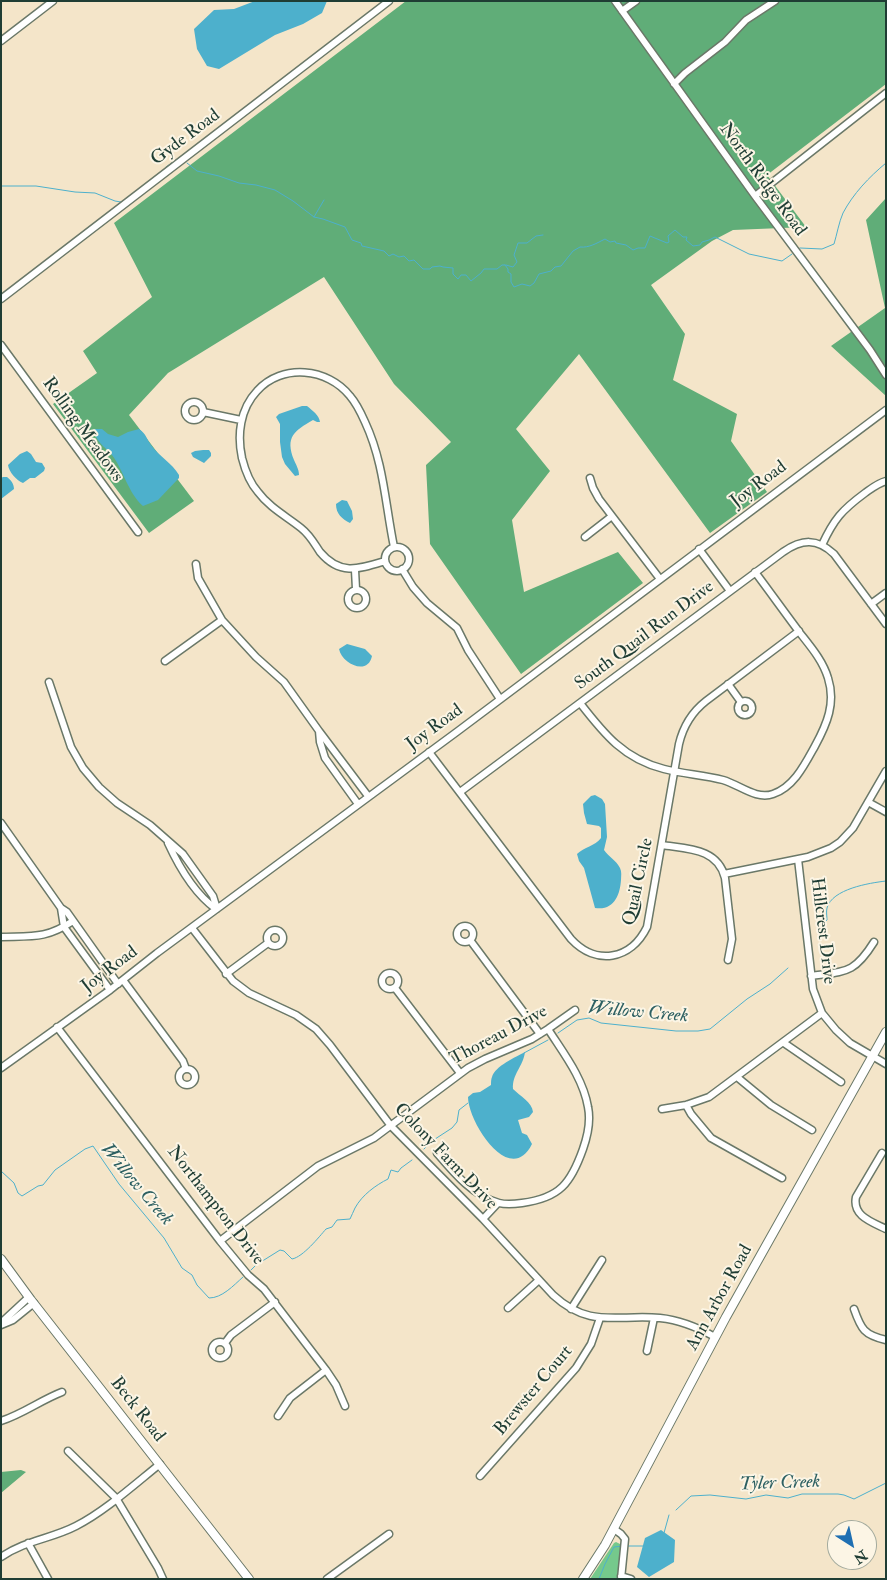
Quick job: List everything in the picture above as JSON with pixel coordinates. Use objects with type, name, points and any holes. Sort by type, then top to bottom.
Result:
[{"type":"main road","name":"Ann Arbor Road","points":[[583,1579],[614,1529],[715,1337],[886,1032]]},
{"type":"main road","name":"Beck Road","points":[[1,1259],[249,1579]]},
{"type":"street","points":[[1,41],[54,1]]},
{"type":"street","name":"Gyde Road","points":[[1,299],[389,1]]},
{"type":"street","name":"North Ridge Road","points":[[615,1],[754,196],[870,350],[886,375]]},
{"type":"street","points":[[622,11],[636,1]]},
{"type":"street","points":[[674,84],[725,42],[746,20],[775,1]]},
{"type":"street","points":[[754,196],[886,93]]},
{"type":"street","name":"Rolling Meadows","points":[[1,345],[138,532]]},
{"type":"street","points":[[385,561],[355,570],[340,567],[327,560],[311,537],[271,508],[256,491],[246,471],[240,450],[240,431],[249,401],[269,381],[281,376],[310,372],[326,376],[342,387],[357,406],[369,430],[379,458],[394,547]]},
{"type":"street","name":"Joy Road","points":[[1,1068],[121,982],[886,410]]},
{"type":"street","points":[[203,412],[242,420]]},
{"type":"street","points":[[590,478],[593,488],[612,516],[660,580]]},
{"type":"street","points":[[886,481],[873,487],[842,512],[832,525],[822,545],[834,554],[886,624]]},
{"type":"street","points":[[586,537],[612,516]]},
{"type":"street","name":"South Quail Run Drive","points":[[460,792],[795,544],[808,542],[822,545]]},
{"type":"street","points":[[394,547],[399,547],[407,552],[408,562],[406,566],[398,571],[390,568],[385,561],[387,552],[394,547]]},
{"type":"street","points":[[699,549],[730,591]]},
{"type":"street","points":[[196,564],[198,578],[222,620],[256,657],[284,682],[368,796]]},
{"type":"street","points":[[402,569],[414,588],[457,628],[468,650],[500,699]]},
{"type":"street","points":[[355,570],[356,590]]},
{"type":"street","points":[[580,703],[603,733],[623,750],[646,763],[675,771],[723,780],[753,793],[762,795],[776,793],[796,776],[805,764],[826,726],[832,699],[825,669],[755,572]]},
{"type":"street","points":[[871,604],[886,593]]},
{"type":"street","points":[[165,661],[222,620]]},
{"type":"street","name":"Quail Circle","points":[[429,752],[571,939],[581,949],[595,955],[610,956],[624,952],[634,946],[644,935],[650,920],[680,739],[688,720],[701,705],[799,631]]},
{"type":"street","points":[[49,682],[71,747],[83,768],[117,803],[150,825],[168,842],[176,859],[197,890],[206,902],[217,909]]},
{"type":"street","points":[[728,684],[741,702]]},
{"type":"street","points":[[319,730],[320,742],[325,758],[358,804]]},
{"type":"street","points":[[724,874],[798,860],[821,853],[840,842],[853,828],[886,771]]},
{"type":"street","points":[[868,802],[886,812]]},
{"type":"street","points":[[1,823],[61,908],[67,912],[99,957],[183,1061],[186,1069]]},
{"type":"street","points":[[662,845],[707,854],[718,862],[724,874],[732,939],[728,960]]},
{"type":"street","name":"Hillcrest Drive","points":[[798,860],[811,976],[813,988],[822,1013],[841,1035],[886,1064]]},
{"type":"street","points":[[61,908],[64,927],[110,990]]},
{"type":"street","points":[[1,937],[42,936],[59,930],[73,921]]},
{"type":"street","name":"Colony Farm Drive","points":[[192,928],[233,981],[250,993],[296,1015],[316,1030],[330,1045],[391,1126],[483,1219],[553,1295],[571,1309],[585,1315],[600,1318],[654,1318],[684,1322],[715,1337]]},
{"type":"street","points":[[77,945],[86,938]]},
{"type":"street","points":[[470,940],[540,1034]]},
{"type":"street","points":[[811,976],[843,971],[854,967],[861,961],[874,942]]},
{"type":"street","points":[[226,974],[268,943]]},
{"type":"street","points":[[90,963],[99,957]]},
{"type":"street","points":[[395,988],[460,1073]]},
{"type":"street","name":"Thoreau Drive","points":[[220,1241],[318,1166],[365,1143],[391,1126],[460,1073],[485,1059],[540,1034],[575,1010]]},
{"type":"street","points":[[662,1109],[709,1097],[822,1013]]},
{"type":"street","name":"Northampton Drive","points":[[57,1027],[220,1241],[244,1270],[275,1302],[326,1370],[336,1385],[345,1406]]},
{"type":"street","points":[[438,1153],[464,1182],[482,1195],[498,1202],[515,1204],[530,1202],[558,1191],[567,1182],[574,1172],[587,1138],[590,1118],[586,1098],[574,1068],[548,1029]]},
{"type":"street","points":[[784,1043],[841,1082]]},
{"type":"street","points":[[738,1077],[771,1105],[812,1130]]},
{"type":"street","points":[[686,1104],[691,1114],[711,1138],[782,1178]]},
{"type":"street","points":[[882,1153],[856,1198],[855,1206],[861,1216],[886,1229]]},
{"type":"street","points":[[483,1219],[498,1202]]},
{"type":"street","points":[[571,1309],[602,1260]]},
{"type":"street","points":[[508,1308],[539,1280]]},
{"type":"street","points":[[1,1324],[31,1300]]},
{"type":"street","points":[[225,1343],[231,1335],[275,1302]]},
{"type":"street","points":[[854,1309],[860,1326],[864,1330],[886,1340]]},
{"type":"street","name":"Brewster Court","points":[[480,1476],[576,1368],[590,1344],[600,1318]]},
{"type":"street","points":[[647,1352],[654,1318]]},
{"type":"street","points":[[278,1416],[290,1398],[326,1370]]},
{"type":"street","points":[[1,1421],[20,1414],[50,1396],[62,1392]]},
{"type":"street","points":[[68,1451],[116,1498],[163,1579]]},
{"type":"street","points":[[1,1557],[28,1543],[76,1526],[160,1464]]},
{"type":"street","points":[[614,1529],[624,1537],[625,1546],[621,1578],[631,1579]]},
{"type":"street","points":[[327,1579],[389,1534]]},
{"type":"street","points":[[28,1543],[48,1579]]},
{"type":"green space","points":[[406,1],[886,1],[886,84],[767,175],[806,227],[733,230],[712,241],[651,285],[685,334],[673,380],[737,414],[731,441],[767,492],[710,533],[579,354],[516,429],[550,471],[512,520],[524,592],[618,552],[643,583],[521,674],[430,544],[426,465],[451,442],[394,384],[324,277],[168,373],[129,415],[194,501],[149,533],[53,404],[97,373],[83,351],[152,297],[114,223]]},
{"type":"green space","points":[[886,198],[886,396],[831,346],[885,308],[866,220]]},
{"type":"green space","points":[[21,1470],[26,1472],[1,1493],[1,1472]]},
{"type":"green space","points":[[614,1543],[622,1545],[617,1579],[590,1579]]},
{"type":"water","points":[[255,1],[327,1],[322,13],[303,24],[275,35],[219,69],[207,66],[197,49],[194,29],[214,10],[234,9]]},
{"type":"water","points":[[307,406],[313,411],[320,422],[313,420],[296,431],[291,440],[291,452],[299,475],[295,476],[282,457],[280,424],[276,417],[279,414]]},
{"type":"water","points":[[94,429],[102,429],[108,434],[118,437],[139,429],[154,449],[176,471],[179,478],[158,500],[143,506],[134,495],[112,455],[98,440]]},
{"type":"water","points":[[209,450],[211,453],[211,456],[204,463],[193,457],[191,453]]},
{"type":"water","points":[[27,451],[36,462],[42,463],[45,468],[35,478],[30,478],[23,483],[13,476],[8,465],[20,454]]},
{"type":"water","points":[[1,478],[10,479],[14,489],[1,499]]},
{"type":"water","points":[[342,500],[347,501],[352,511],[353,519],[350,523],[342,518],[337,511],[336,504]]},
{"type":"water","points":[[347,644],[365,649],[372,656],[370,662],[361,667],[350,663],[341,654],[339,649]]},
{"type":"water","points":[[595,795],[602,799],[605,804],[607,837],[604,850],[621,869],[620,886],[615,901],[602,908],[595,908],[584,868],[577,854],[601,838],[601,828],[587,824],[584,813],[583,804],[591,796]]},
{"type":"water","points":[[525,1052],[514,1079],[513,1089],[532,1108],[533,1112],[529,1117],[518,1120],[522,1133],[527,1135],[532,1144],[523,1156],[513,1159],[502,1155],[482,1134],[470,1108],[468,1097],[491,1085],[492,1078],[497,1069]]},
{"type":"water","points":[[661,1530],[675,1540],[674,1562],[649,1577],[637,1567],[645,1538]]},
{"type":"waterway","points":[[166,167],[176,160]]},
{"type":"waterway","points":[[187,163],[197,171],[239,183],[275,190],[314,217],[345,227],[352,240],[361,243],[362,246],[384,251],[389,256],[393,254],[399,257],[404,256],[409,261],[414,260],[423,269],[440,266],[453,268],[453,274],[458,279],[461,275],[466,275],[471,281],[484,269],[497,269],[505,265]]},
{"type":"waterway","points":[[800,248],[822,249],[834,244],[847,206],[862,186],[886,163]]},
{"type":"waterway","points":[[128,197],[161,172]]},
{"type":"waterway","points":[[1,186],[36,186],[95,193],[121,202],[125,200]]},
{"type":"waterway","points":[[314,217],[324,200]]},
{"type":"waterway","points":[[505,265],[511,274],[511,282],[514,287],[522,284],[530,286],[539,274],[561,266],[573,251],[580,247],[590,246],[605,239],[610,242],[615,241],[616,243],[626,245],[633,250],[645,248],[650,236],[667,243],[669,242],[668,236],[675,230],[683,237],[687,237],[686,240],[693,246],[700,245],[702,242],[715,237],[749,254],[782,261],[792,254]]},
{"type":"waterway","points":[[506,265],[513,267],[517,262],[514,255],[518,243],[527,243],[536,236],[543,235]]},
{"type":"waterway","name":"Willow Creek","points":[[821,929],[823,923],[827,920],[827,908],[830,901],[836,896],[852,888],[886,881]]},
{"type":"waterway","name":"Willow Creek","points":[[558,1033],[577,1020],[589,1018],[601,1023],[676,1031],[710,1029],[747,999],[770,984],[788,968]]},
{"type":"waterway","name":"Willow Creek","points":[[524,1053],[548,1040]]},
{"type":"waterway","name":"Willow Creek","points":[[424,1149],[432,1141],[452,1128],[457,1122],[459,1110],[468,1103]]},
{"type":"waterway","name":"Willow Creek","points":[[1,1171],[14,1183],[18,1193],[22,1196],[43,1185],[55,1170],[85,1149],[93,1146],[119,1184],[164,1238],[182,1268],[192,1275],[197,1285],[209,1298],[223,1294],[243,1277]]},
{"type":"waterway","name":"Willow Creek","points":[[251,1270],[280,1250],[284,1251],[292,1259],[301,1255],[326,1229],[332,1227],[337,1220],[350,1219],[361,1199],[374,1187],[388,1179],[391,1170],[398,1172],[412,1160]]},
{"type":"waterway","name":"Tyler Creek","points":[[676,1510],[691,1496],[710,1495],[746,1499],[766,1495],[788,1498],[802,1494],[838,1494],[854,1499],[886,1483]]},
{"type":"waterway","name":"Tyler Creek","points":[[664,1533],[669,1515]]},
{"type":"waterway","name":"Tyler Creek","points":[[599,1579],[614,1547],[623,1546]]},
{"type":"waterway","name":"Tyler Creek","points":[[627,1546],[643,1546]]}]
